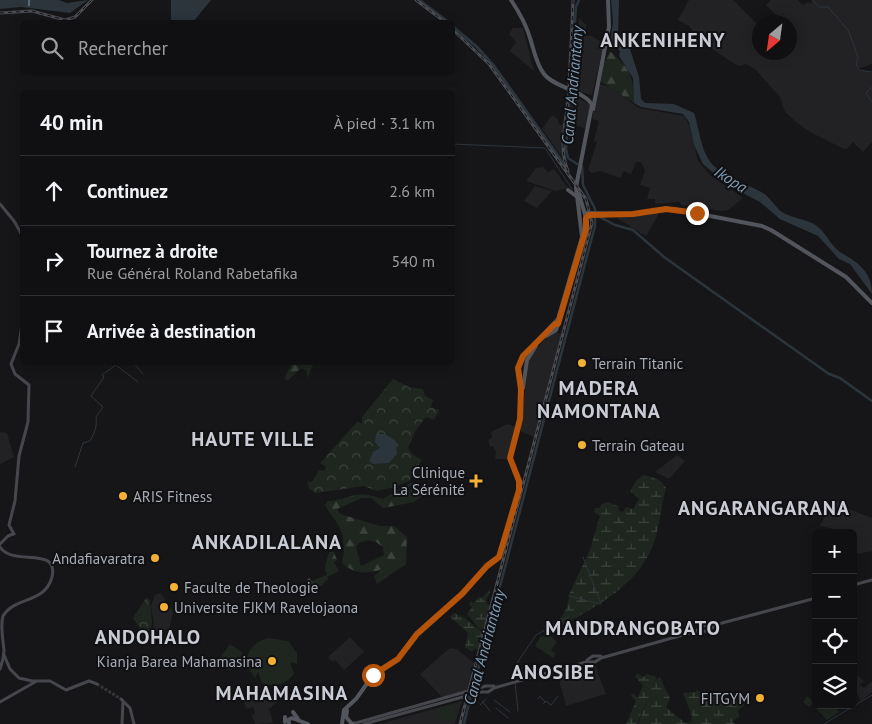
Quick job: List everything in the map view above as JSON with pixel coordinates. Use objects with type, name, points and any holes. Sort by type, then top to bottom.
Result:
[{"type":"main road","points":[[511,0],[525,24],[542,72],[552,82],[592,100]]},
{"type":"main road","points":[[607,0],[609,21],[578,178],[578,192],[589,214],[555,327],[525,354],[520,362],[518,371],[521,389],[520,419],[510,458],[519,481],[519,490],[501,554],[487,566],[462,594],[417,634],[398,659],[371,678],[356,699],[344,710],[342,724],[356,724],[484,690],[592,659],[703,631],[708,625],[812,598]]},
{"type":"main road","points":[[351,723],[346,717],[346,712],[372,680],[398,662],[416,637],[460,598],[485,570],[502,557],[521,489],[521,481],[512,456],[522,419],[524,371],[535,347],[555,327],[582,237],[577,196],[579,168],[608,27],[607,0]]},
{"type":"main road","points":[[574,170],[579,168]]},
{"type":"main road","points":[[568,190],[577,196]]},
{"type":"main road","points":[[0,204],[20,232]]},
{"type":"main road","points":[[579,211],[589,214],[633,214],[674,209],[762,226],[846,278],[872,303]]},
{"type":"main road","points":[[579,218],[589,214]]},
{"type":"main road","points":[[0,669],[2,617],[11,608],[44,592],[49,585],[53,570],[51,565],[41,557],[14,557],[0,545],[12,533],[9,525],[16,500],[18,462],[29,417],[29,385],[15,374],[11,364],[20,337]]},
{"type":"main road","points":[[520,362],[524,361],[526,364]]},
{"type":"main road","points":[[518,371],[521,373],[524,371]]},
{"type":"main road","points":[[857,585],[872,581]]},
{"type":"main road","points":[[708,625],[715,625],[812,598]]},
{"type":"main road","points":[[2,654],[15,675],[32,682]]},
{"type":"main road","points":[[0,702],[32,682],[50,680],[66,690],[89,681],[97,684]]},
{"type":"main road","points":[[364,724],[472,693]]},
{"type":"main road","points":[[122,700],[134,724]]},
{"type":"main road","points":[[122,724],[127,708]]},
{"type":"main road","points":[[293,712],[289,721],[307,724]]},
{"type":"shaded area","points":[[689,0],[733,0],[752,19],[752,60],[797,60],[797,15],[776,15],[766,5],[771,0],[798,0],[803,5],[808,2],[810,4],[813,0],[872,0],[872,64],[858,69],[872,73],[872,142],[863,152],[853,142],[847,149],[842,148],[810,132],[785,112],[780,97],[755,69],[746,64],[739,66],[730,61],[701,41],[689,26],[678,20]]},
{"type":"shaded area","points":[[579,18],[587,26],[583,35],[592,36],[604,44],[592,95],[571,90]]},
{"type":"shaded area","points":[[513,28],[523,28],[534,71],[510,51],[516,42],[509,34]]},
{"type":"shaded area","points":[[599,84],[610,87],[639,108],[684,116],[689,125],[698,161],[710,175],[743,198],[728,210],[722,211],[681,205],[680,202],[655,204],[655,199],[647,199],[650,188],[640,185],[645,171],[641,162],[636,162],[631,174],[623,171],[621,178],[600,171],[592,173],[588,170],[597,142],[594,141],[599,121],[592,119]]},
{"type":"shaded area","points":[[571,94],[591,105],[586,129],[570,123]]},
{"type":"shaded area","points":[[552,115],[558,119],[559,125],[563,125],[563,158],[542,129]]},
{"type":"shaded area","points":[[543,167],[548,172],[554,169],[568,188],[555,191],[526,181],[536,168]]},
{"type":"shaded area","points":[[535,186],[552,191],[537,208],[524,201]]},
{"type":"shaded area","points":[[661,210],[646,236],[618,219],[619,216],[641,215]]},
{"type":"shaded area","points":[[555,332],[562,334],[535,437],[520,431],[529,359],[544,339]]},
{"type":"shaded area","points":[[507,424],[517,427],[510,447],[509,459],[495,459],[496,451],[493,446],[490,447],[488,440],[492,438],[491,432]]},
{"type":"shaded area","points":[[0,432],[7,433],[14,457],[0,464]]},
{"type":"shaded area","points":[[677,455],[685,461],[669,479],[655,472]]},
{"type":"shaded area","points":[[837,500],[851,510],[872,518],[872,551],[857,554],[857,529],[834,529],[820,526],[827,512],[832,511]]},
{"type":"shaded area","points":[[160,593],[173,612],[169,629],[152,632],[154,623],[151,606],[155,595]]},
{"type":"shaded area","points":[[350,637],[364,652],[344,670],[335,660],[332,662],[328,657]]},
{"type":"shaded area","points":[[450,648],[457,649],[474,663],[474,669],[469,688],[465,691],[442,697],[420,674]]},
{"type":"shaded area","points":[[590,663],[595,665],[606,694],[566,706],[557,672]]},
{"type":"shaded area","points":[[857,677],[864,681],[860,685],[864,688],[872,683],[872,692],[861,701],[857,694]]},
{"type":"shaded area","points":[[245,692],[259,699],[277,702],[269,709],[273,723],[255,724],[252,716],[255,713],[253,707],[246,709],[243,698]]},
{"type":"shaded area","points":[[462,701],[455,724],[380,724],[394,720]]},
{"type":"green space","points":[[610,51],[627,68],[630,74],[634,103],[600,81],[604,63]]},
{"type":"green space","points":[[291,365],[313,365],[307,378],[307,371],[301,368],[288,380],[284,379]]},
{"type":"green space","points":[[393,379],[409,387],[423,389],[425,396],[433,400],[431,407],[439,410],[434,420],[426,417],[416,430],[408,448],[413,455],[422,460],[409,481],[377,491],[364,486],[315,493],[309,488],[307,481],[312,482],[319,470],[324,471],[326,467],[320,463],[357,422],[362,423],[362,417]]},
{"type":"green space","points":[[643,475],[659,480],[666,488],[656,537],[650,552],[642,565],[620,589],[593,608],[551,631],[547,628],[561,618],[567,607],[570,592],[590,550],[600,516],[594,512],[595,508],[599,508],[607,502],[618,506],[619,511],[623,512],[626,507],[633,509],[639,499],[630,491],[636,481]]},
{"type":"green space","points":[[412,482],[414,484],[385,501],[417,487],[417,490],[424,494],[414,502],[383,508],[371,498],[362,498],[337,509],[340,514],[380,526],[394,526],[407,537],[406,564],[377,584],[374,576],[383,569],[361,572],[352,570],[342,563],[344,547],[342,532],[325,505],[328,501],[360,494],[383,499]],"holes":[[[368,540],[376,542],[383,547],[384,555],[361,566],[356,547],[359,543]]]},
{"type":"green space","points":[[329,552],[334,552],[337,560],[334,562],[339,571],[327,577],[328,579],[321,586],[312,590],[307,579],[310,578],[311,581],[327,575],[325,566]]},
{"type":"green space","points":[[489,590],[490,593],[485,601],[490,606],[478,650],[475,648],[472,652],[465,647],[468,633],[450,617],[454,613],[465,618],[482,632],[467,614],[472,607],[469,605],[471,601],[473,603],[479,597],[482,598]]},
{"type":"green space","points":[[146,598],[150,600],[152,622],[150,635],[146,637],[133,618]]},
{"type":"green space","points":[[549,634],[557,642],[551,650],[556,654],[553,658],[535,646],[540,637]]},
{"type":"green space","name":"Kianja Barea Mahamasina","points":[[268,638],[288,641],[297,653],[297,664],[290,662],[294,673],[288,680],[280,684],[262,683],[258,672],[255,678],[246,665],[249,651],[259,642]]},
{"type":"green space","points":[[230,644],[243,653],[230,671],[217,662]]},
{"type":"green space","points":[[637,673],[643,677],[647,674],[657,677],[655,681],[660,677],[670,699],[666,707],[685,723],[691,722],[692,716],[683,693],[695,692],[697,690],[701,693],[699,695],[727,697],[732,692],[738,694],[744,706],[738,710],[739,717],[733,721],[735,724],[638,724],[653,686],[637,724],[626,724],[636,701],[631,696],[632,693],[638,697],[643,685],[635,677]]},
{"type":"green space","points":[[807,696],[812,701],[812,704],[809,707],[804,702]]},
{"type":"green space","points":[[454,705],[457,719],[441,723],[437,709]]},
{"type":"green space","points":[[817,709],[837,709],[839,712],[827,720]]},
{"type":"water","points":[[0,0],[59,0],[67,3],[88,0],[70,13],[21,7],[0,9]]},
{"type":"water","points":[[171,0],[211,0],[195,20],[171,20]]},
{"type":"water","points":[[611,0],[619,0],[618,37],[630,49],[639,77],[641,99],[645,103],[674,104],[694,113],[703,148],[714,166],[731,178],[763,193],[782,212],[810,222],[818,227],[836,249],[862,268],[869,279],[872,294],[850,264],[839,259],[818,236],[780,219],[760,202],[729,186],[703,164],[694,145],[689,122],[683,114],[641,107],[634,103],[633,78],[619,56],[620,51],[610,43],[613,22]]},
{"type":"water","points":[[376,434],[385,434],[396,441],[397,454],[389,463],[373,464],[369,461],[373,452],[380,448],[375,442]]},
{"type":"waterway","name":"Ikopa","points":[[419,0],[445,20]]},
{"type":"waterway","name":"Canal Andriantany","points":[[577,164],[568,158],[566,149],[576,7],[579,0]]},
{"type":"waterway","points":[[812,0],[819,7],[828,7],[848,30],[858,57],[856,64],[859,70],[872,72]]},
{"type":"waterway","name":"Ikopa","points":[[455,29],[477,47],[494,66],[566,167]]},
{"type":"waterway","points":[[872,87],[866,93],[872,102]]},
{"type":"waterway","points":[[455,144],[545,148],[572,189]]},
{"type":"waterway","name":"Canal Andriantany","points":[[473,689],[595,226],[595,209],[583,185],[582,166]]},
{"type":"waterway","points":[[596,215],[615,225],[633,230],[664,257],[829,374],[840,378],[872,401]]},
{"type":"waterway","points":[[75,467],[83,443],[90,441],[95,429],[96,417],[103,407],[91,396],[104,377],[102,375],[116,365]]},
{"type":"waterway","points":[[136,365],[143,374]]},
{"type":"waterway","points":[[117,366],[138,382]]},
{"type":"waterway","name":"Canal Andriantany","points":[[463,724],[533,462]]},
{"type":"waterway","points":[[583,557],[601,604]]},
{"type":"waterway","points":[[569,596],[600,604]]},
{"type":"waterway","name":"Canal Andriantany","points":[[518,711],[514,672],[519,660],[536,635],[568,617]]},
{"type":"waterway","name":"Canal Andriantany","points":[[464,724],[471,695]]},
{"type":"waterway","points":[[824,724],[872,695]]},
{"type":"waterway","points":[[538,699],[540,696],[545,702]]},
{"type":"waterway","points":[[543,704],[546,701],[551,705],[558,696]]},
{"type":"waterway","points":[[480,705],[486,699]]},
{"type":"waterway","points":[[494,700],[510,712]]},
{"type":"waterway","points":[[483,702],[490,711]]},
{"type":"waterway","points":[[496,708],[508,718]]},
{"type":"ferry route","points":[[29,0],[29,7]]},
{"type":"tunnel","points":[[97,684],[121,699]]},
{"type":"railway","points":[[0,13],[32,11],[65,20],[75,17],[92,0]]},
{"type":"railway","points":[[416,0],[442,20]]},
{"type":"railway","points":[[568,171],[563,151],[563,141],[569,90],[573,0]]},
{"type":"railway","points":[[455,32],[489,64],[586,199],[592,223],[460,724]]},
{"type":"place","name":"Terrain Titanic","points":[[582,363]]},
{"type":"place","name":"Terrain Gateau","points":[[582,445]]},
{"type":"place","name":"Clinique La Sérénité","points":[[476,481]]},
{"type":"place","name":"ARIS Fitness","points":[[123,496]]},
{"type":"place","name":"Andafiavaratra","points":[[155,558]]},
{"type":"place","name":"Faculte de Theologie","points":[[174,587]]},
{"type":"place","name":"Universite FJKM Ravelojaona","points":[[164,607]]},
{"type":"place","name":"Kianja Barea Mahamasina","points":[[272,661]]},
{"type":"place","name":"FITGYM","points":[[760,698]]},
{"type":"district","name":"ANKENIHENY","points":[[663,40]]},
{"type":"district","name":"MADERA NAMONTANA","points":[[599,400]]},
{"type":"district","name":"HAUTE VILLE","points":[[253,439]]},
{"type":"district","name":"ANGARANGARANA","points":[[764,508]]},
{"type":"district","name":"ANKADILALANA","points":[[267,542]]},
{"type":"district","name":"MANDRANGOBATO","points":[[633,628]]},
{"type":"district","name":"ANDOHALO","points":[[148,637]]},
{"type":"district","name":"ANOSIBE","points":[[553,672]]},
{"type":"district","name":"MAHAMASINA","points":[[282,693]]},
{"type":"route","points":[[373,675],[398,659],[414,637],[462,594],[487,566],[501,554],[519,490],[519,481],[510,458],[520,419],[521,389],[518,368],[525,354],[555,324],[558,324],[586,229],[586,218],[589,215],[633,214],[666,209],[697,213]]}]
